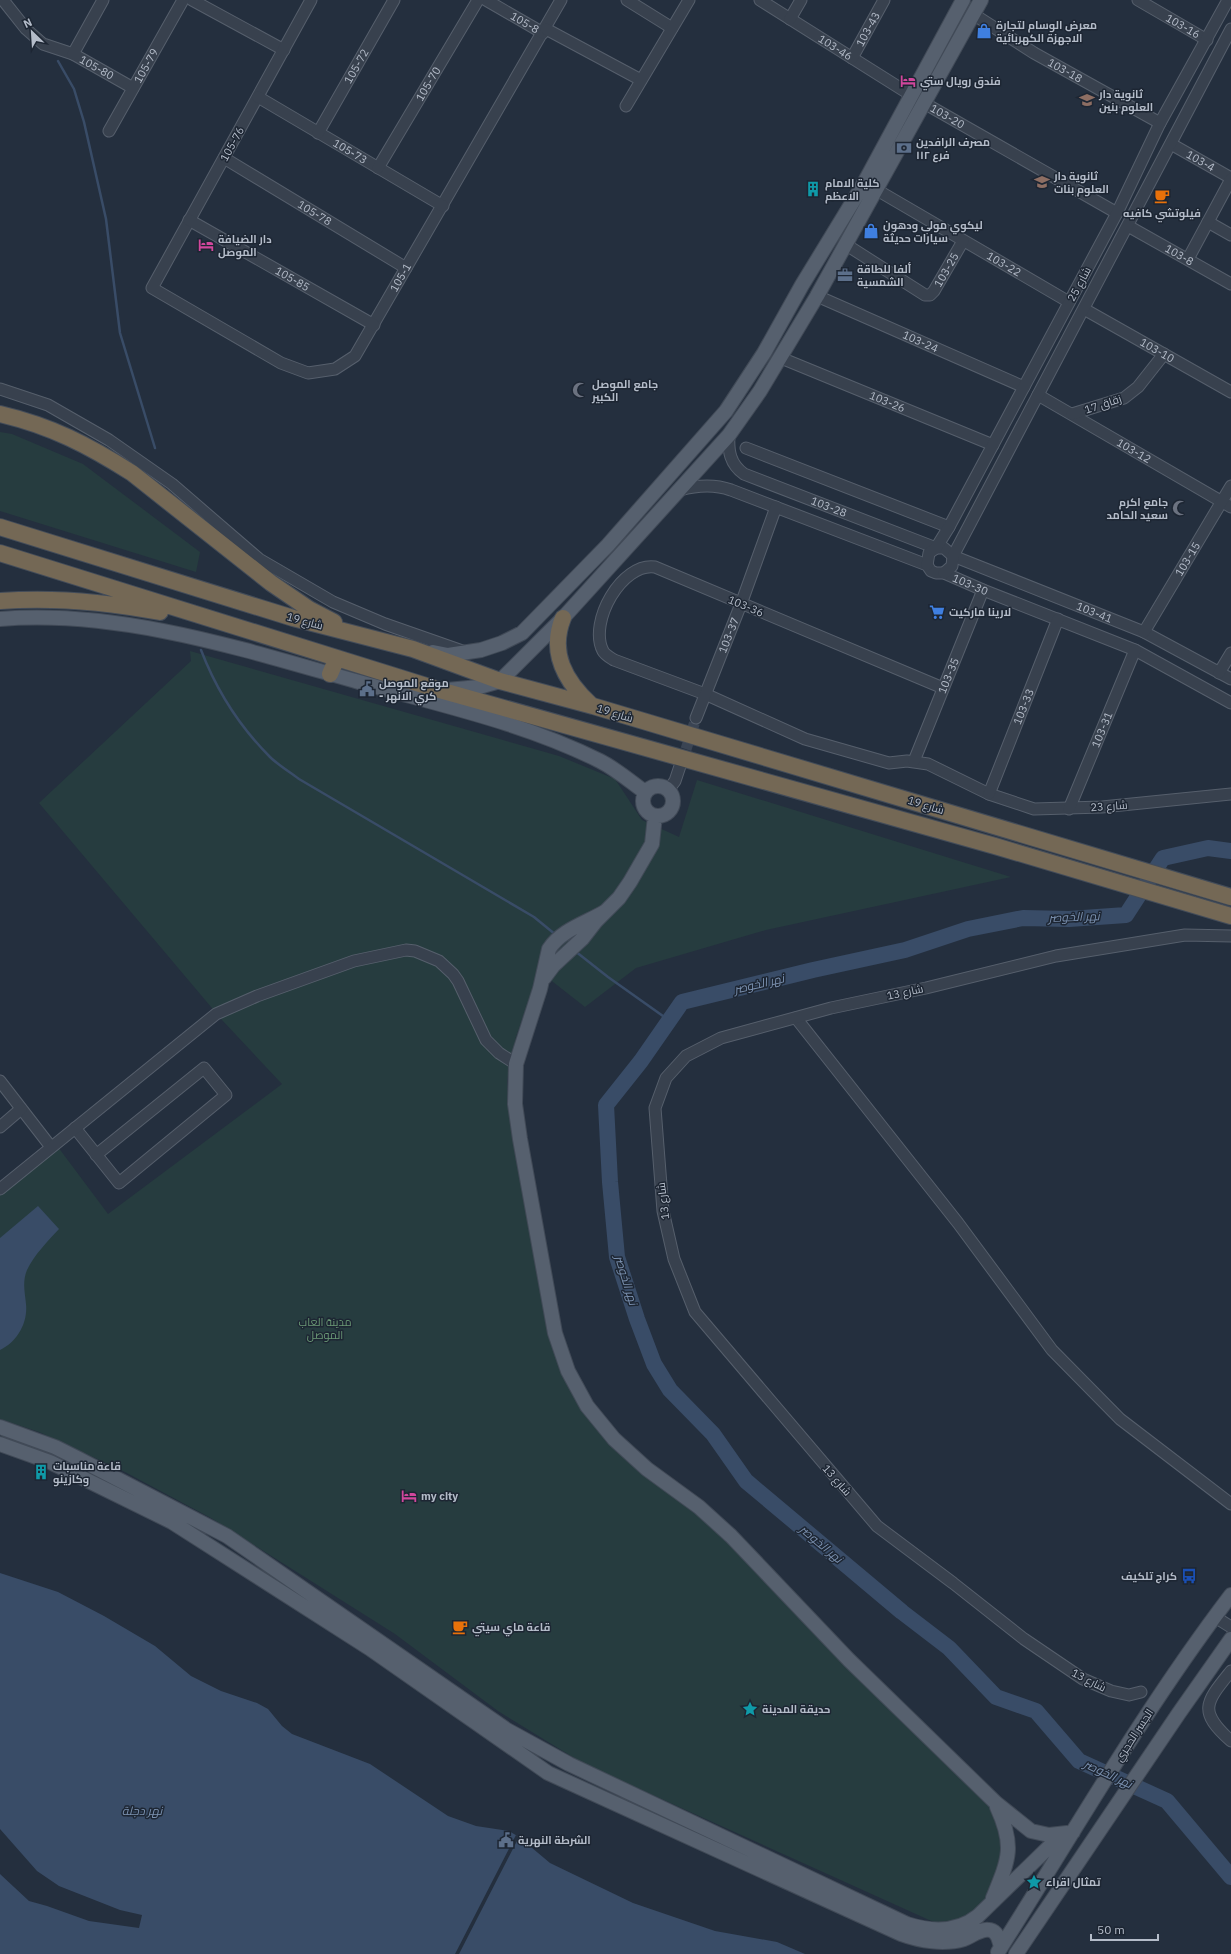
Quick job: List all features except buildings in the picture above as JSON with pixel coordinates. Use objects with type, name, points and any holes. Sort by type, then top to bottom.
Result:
[{"type":"highway","points":[[0,414],[64,434],[90,447],[132,473],[287,594],[326,618],[376,639]]},
{"type":"highway","name":"شارع 19","points":[[0,527],[293,618],[413,649],[500,681],[593,706],[1231,897]]},
{"type":"highway","name":"شارع 19","points":[[0,553],[436,689],[995,846],[1231,916]]},
{"type":"highway","points":[[0,601],[42,599],[112,604],[228,624]]},
{"type":"highway","points":[[563,618],[557,641],[562,665],[574,687],[593,706]]},
{"type":"highway","points":[[330,674],[336,658]]},
{"type":"main road","points":[[413,649],[448,655],[468,653],[489,648],[522,634],[608,544],[726,410],[764,353],[802,285],[863,185],[963,0]]},
{"type":"main road","points":[[436,689],[479,687],[500,681],[563,618],[729,435],[781,358],[817,296],[981,0]]},
{"type":"main road","points":[[0,619],[50,618],[90,620],[170,632],[330,674],[532,731],[602,762],[645,792]]},
{"type":"main road","points":[[522,634],[534,648]]},
{"type":"main road","points":[[654,786],[659,786],[668,790],[673,799],[671,809],[664,815],[655,816],[649,814],[643,806],[642,801],[645,792],[654,786]]},
{"type":"main road","points":[[542,982],[547,972],[560,958],[582,939],[619,898],[652,844],[655,816]]},
{"type":"main road","points":[[606,911],[571,928],[553,944],[547,955],[542,982],[516,1064],[515,1104],[520,1139],[549,1307],[561,1352],[568,1371],[587,1406],[614,1439],[647,1469],[699,1507],[731,1536],[849,1660],[996,1803],[1025,1828],[1037,1834],[1049,1835],[1073,1832]]},
{"type":"main road","points":[[0,1427],[55,1447],[153,1496],[227,1536],[507,1730],[569,1764],[899,1920],[925,1928],[946,1930],[963,1926],[973,1920],[1050,1846],[1073,1832]]},
{"type":"main road","points":[[0,1444],[50,1462],[172,1522],[369,1648],[548,1773],[908,1937],[924,1941],[951,1941],[965,1939],[982,1930],[988,1929],[996,1934],[999,1950]]},
{"type":"main road","points":[[268,1582],[275,1569]]},
{"type":"main road","name":"الجسر الحجري","points":[[999,1950],[1083,1814],[1160,1696],[1223,1612],[1231,1595]]},
{"type":"main road","points":[[1016,1954],[1179,1713],[1231,1639]]},
{"type":"main road","points":[[991,1903],[1005,1869],[1009,1850],[1007,1831],[996,1803]]},
{"type":"main road","points":[[780,1878],[785,1865]]},
{"type":"street","points":[[3,0],[26,29],[43,44],[73,54]]},
{"type":"street","name":"105-80","points":[[103,0],[73,54],[133,88]]},
{"type":"street","name":"105-79","points":[[109,131],[183,0]]},
{"type":"street","points":[[192,0],[284,50]]},
{"type":"street","name":"105-76","points":[[152,288],[311,0]]},
{"type":"street","name":"105-72","points":[[318,133],[394,0]]},
{"type":"street","name":"105-70","points":[[378,168],[478,0]]},
{"type":"street","name":"105-8","points":[[486,0],[641,80]]},
{"type":"street","name":"105-1","points":[[152,288],[281,363],[308,373],[335,369],[355,356],[545,31],[561,0]]},
{"type":"street","points":[[627,0],[672,28]]},
{"type":"street","points":[[626,106],[689,0]]},
{"type":"street","name":"103-46","points":[[760,0],[911,95]]},
{"type":"street","points":[[790,19],[801,0]]},
{"type":"street","name":"103-43","points":[[852,58],[884,0]]},
{"type":"street","name":"103-16","points":[[1138,0],[1207,40]]},
{"type":"street","name":"شارع 25","points":[[927,564],[929,553],[936,548],[949,527],[1117,213],[1160,123],[1228,0]]},
{"type":"street","name":"103-18","points":[[973,14],[1034,53],[1160,123]]},
{"type":"street","name":"شارع 25","points":[[944,573],[952,566],[953,556],[1231,29]]},
{"type":"street","points":[[1221,48],[1231,54]]},
{"type":"street","name":"105-73","points":[[258,97],[443,206]]},
{"type":"street","name":"103-20","points":[[924,103],[1117,213]]},
{"type":"street","name":"103-4","points":[[1171,144],[1231,178]]},
{"type":"street","name":"105-78","points":[[224,158],[406,268]]},
{"type":"street","points":[[1188,259],[1231,178]]},
{"type":"street","name":"103-22","points":[[877,190],[1069,302]]},
{"type":"street","name":"105-85","points":[[189,220],[374,325]]},
{"type":"street","points":[[1208,222],[1231,235]]},
{"type":"street","name":"103-8","points":[[1128,226],[1231,284]]},
{"type":"street","name":"103-25","points":[[845,244],[925,295],[930,295],[963,241]]},
{"type":"street","name":"103-24","points":[[817,296],[1024,387]]},
{"type":"street","name":"103-10","points":[[1084,309],[1231,392]]},
{"type":"street","name":"زقاق 17","points":[[1072,414],[1124,398],[1138,387],[1164,354]]},
{"type":"street","name":"103-26","points":[[781,358],[993,445]]},
{"type":"street","points":[[0,389],[48,405],[109,440],[172,484],[259,559],[333,602],[385,624],[468,653]]},
{"type":"street","name":"103-12","points":[[1038,395],[1227,505]]},
{"type":"street","name":"103-28","points":[[729,435],[730,456],[736,466],[744,474],[936,548],[947,549],[953,556]]},
{"type":"street","points":[[746,448],[949,527]]},
{"type":"street","name":"103-30","points":[[680,490],[701,486],[724,487],[927,564],[933,572],[944,573],[1135,650],[1231,703]]},
{"type":"street","name":"103-15","points":[[1144,632],[1227,505],[1231,486]]},
{"type":"street","name":"103-37","points":[[696,718],[741,604],[776,508]]},
{"type":"street","name":"103-41","points":[[953,556],[1144,632],[1231,679]]},
{"type":"street","name":"103-36","points":[[705,694],[614,660],[603,652],[598,635],[605,608],[613,595],[630,574],[642,567],[655,567],[943,688]]},
{"type":"street","name":"103-35","points":[[914,761],[983,590]]},
{"type":"street","name":"103-33","points":[[989,794],[1058,619]]},
{"type":"street","name":"103-31","points":[[1069,809],[1135,650]]},
{"type":"street","points":[[1219,673],[1231,653]]},
{"type":"street","points":[[705,694],[805,739],[889,763],[914,761]]},
{"type":"street","name":"شارع 23","points":[[914,761],[928,764],[989,794],[1034,809],[1102,807],[1231,794]]},
{"type":"street","points":[[668,790],[675,781],[680,766]]},
{"type":"street","name":"شارع 13","points":[[1141,1692],[1129,1695],[1083,1679],[1024,1639],[877,1526],[696,1312],[674,1259],[663,1211],[655,1108],[666,1078],[686,1056],[721,1038],[831,1008],[926,988],[1056,956],[1185,935],[1231,936]]},
{"type":"street","points":[[0,1188],[216,1014],[257,996],[354,961],[406,950],[431,956],[453,974],[458,981],[486,1040],[499,1053],[516,1064]]},
{"type":"street","points":[[796,1018],[958,1223],[1052,1350],[1120,1419],[1231,1504]]},
{"type":"street","points":[[75,1128],[96,1155],[119,1183],[226,1095],[204,1068],[96,1155]]},
{"type":"street","points":[[0,1081],[51,1147]]},
{"type":"street","points":[[0,1127],[21,1109]]},
{"type":"street","points":[[1223,1612],[1231,1627]]},
{"type":"street","points":[[1231,1671],[1212,1695],[1208,1708],[1212,1720],[1231,1741]]},
{"type":"green space","points":[[0,432],[12,434],[83,464],[200,552],[196,572],[0,511]]},
{"type":"green space","name":"مدينة العاب الموصل","points":[[190,651],[559,756],[615,779],[642,820],[679,837],[697,780],[1011,877],[766,930],[636,968],[585,1007],[539,971],[516,1037],[507,1081],[509,1111],[559,1362],[638,1470],[727,1538],[989,1806],[1002,1830],[1005,1859],[994,1887],[977,1910],[957,1923],[938,1924],[584,1764],[498,1711],[395,1634],[211,1518],[125,1472],[39,1432],[0,1419],[0,1192],[58,1147],[108,1214],[282,1084],[222,1020],[39,803],[191,661]]},
{"type":"water","points":[[38,1206],[59,1229],[37,1254],[25,1274],[24,1283],[26,1311],[23,1325],[12,1342],[0,1350],[0,1238]]},
{"type":"water","name":"نهر دجلة","points":[[0,1573],[58,1592],[104,1616],[155,1646],[191,1676],[221,1691],[257,1703],[268,1709],[282,1726],[292,1734],[370,1764],[448,1816],[476,1826],[509,1831],[519,1837],[550,1863],[633,1903],[715,1931],[777,1942],[805,1954],[0,1954]]},
{"type":"pier","points":[[0,1829],[37,1871],[59,1886],[120,1910],[142,1915],[139,1928],[89,1921],[29,1901],[0,1874]]},
{"type":"pier","points":[[516,1835],[519,1837],[459,1954],[455,1954]]},
{"type":"waterway","points":[[58,61],[74,89],[84,122],[106,219],[120,333],[155,448]]},
{"type":"waterway","points":[[201,650],[214,679],[230,707],[259,745],[277,763],[299,779],[534,917],[556,935]]},
{"type":"waterway","name":"نهر الخوصر","points":[[1231,851],[1208,848],[1163,858],[1126,915],[1069,919],[1023,918],[968,929],[905,950],[813,970],[682,1002],[641,1061],[606,1105],[610,1182],[617,1257],[637,1319],[654,1364],[670,1390],[713,1434],[746,1481],[902,1612],[949,1648],[996,1697],[1036,1711],[1079,1761],[1167,1801],[1231,1877]]},
{"type":"waterway","points":[[575,951],[608,977],[670,1021]]},
{"type":"tunnel","points":[[681,765],[696,718]]},
{"type":"place","name":"معرض الوسام لتجارة الاجهزة الكهربائية","points":[[984,31]]},
{"type":"place","name":"فندق رويال ستي","points":[[908,81]]},
{"type":"place","name":"ثانوية دار العلوم بنين","points":[[1087,100]]},
{"type":"place","name":"مصرف الرافدين فرع ١١٢","points":[[904,148]]},
{"type":"place","name":"ثانوية دار العلوم بنات","points":[[1042,182]]},
{"type":"place","name":"كلية الامام الاعظم","points":[[813,189]]},
{"type":"place","name":"فيلوتشي كافيه","points":[[1162,196]]},
{"type":"place","name":"ليكوي مولي ودهون سيارات حديثة","points":[[871,231]]},
{"type":"place","name":"دار الضيافة الموصل","points":[[206,245]]},
{"type":"place","name":"ألفا للطاقة الشمسية","points":[[845,275]]},
{"type":"place","name":"جامع الموصل الكبير","points":[[580,390]]},
{"type":"place","name":"جامع اكرم سعيد الحامد","points":[[1180,508]]},
{"type":"place","name":"لارينا ماركيت","points":[[937,612]]},
{"type":"place","name":"موقع الموصل - كري الانهر","points":[[367,689]]},
{"type":"place","name":"قاعة مناسبات وكازينو","points":[[41,1472]]},
{"type":"place","name":"my city","points":[[409,1496]]},
{"type":"place","name":"كراج تلكيف","points":[[1189,1576]]},
{"type":"place","name":"قاعة ماي سيتي","points":[[460,1627]]},
{"type":"place","name":"حديقة المدينة","points":[[750,1709]]},
{"type":"place","name":"الشرطة النهرية","points":[[506,1840]]},
{"type":"place","name":"تمثال اقراء","points":[[1034,1882]]}]
